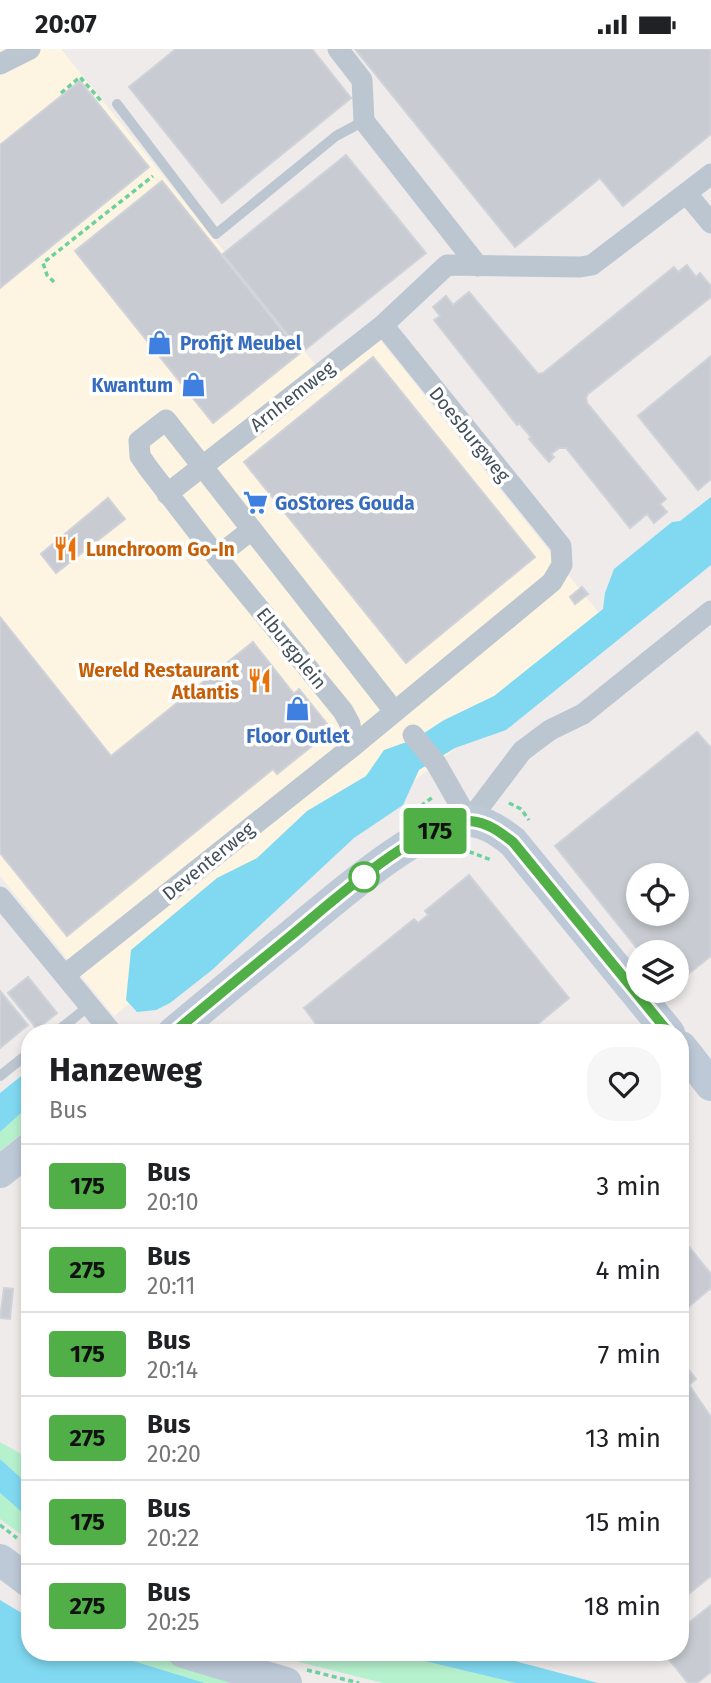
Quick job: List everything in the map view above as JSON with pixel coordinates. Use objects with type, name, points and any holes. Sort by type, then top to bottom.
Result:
[{"type":"street","points":[[0,64],[30,49]]},
{"type":"street","points":[[338,49],[362,80],[364,121],[478,266]]},
{"type":"street","points":[[383,325],[447,265],[592,265],[711,174]]},
{"type":"street","points":[[687,194],[711,223]]},
{"type":"street","name":"Arnhemweg","points":[[202,466],[383,325]]},
{"type":"street","name":"Doesburgweg","points":[[352,747],[552,582],[562,565],[561,546],[383,325]]},
{"type":"street","name":"Elburgplein","points":[[352,747],[350,724],[343,711],[167,493],[140,456],[139,441],[166,420],[394,711]]},
{"type":"street","points":[[167,493],[202,466]]},
{"type":"street","points":[[217,557],[251,530]]},
{"type":"street","points":[[469,821],[522,751],[550,730],[583,715],[711,611]]},
{"type":"street","points":[[413,735],[436,763],[469,821]]},
{"type":"street","name":"Deventerweg","points":[[65,975],[352,747]]},
{"type":"street","points":[[184,1024],[364,876],[411,843],[444,826],[469,821],[492,827],[513,842],[662,1024]]},
{"type":"street","points":[[0,897],[104,1024]]},
{"type":"street","points":[[689,1057],[711,1085]]},
{"type":"street","points":[[0,1173],[21,1156]]},
{"type":"street","points":[[11,1551],[21,1567]]},
{"type":"street","points":[[0,1579],[21,1588]]},
{"type":"street","points":[[213,1661],[286,1683]]},
{"type":"lane","points":[[117,104],[216,234],[336,137],[364,121]]},
{"type":"lane","points":[[66,1024],[89,1006]]},
{"type":"lane","points":[[0,1076],[21,1059]]},
{"type":"path","points":[[61,93],[80,78],[111,111],[117,104]]},
{"type":"path","points":[[54,282],[47,275],[43,263],[166,166]]},
{"type":"path","points":[[0,1525],[11,1551]]},
{"type":"shaded area","name":"GoStores Gouda","points":[[0,49],[61,49],[326,378],[380,340],[610,627],[114,1016],[0,876]]},
{"type":"green space","points":[[21,1113],[21,1134],[0,1151],[0,1132]]},
{"type":"green space","points":[[0,1442],[21,1454],[21,1478],[0,1459]]},
{"type":"green space","points":[[0,1493],[21,1511],[21,1534],[0,1519]]},
{"type":"green space","points":[[133,1661],[179,1661],[252,1683],[205,1683]]},
{"type":"green space","points":[[295,1661],[424,1661],[516,1683],[383,1683]]},
{"type":"water","points":[[711,497],[711,565],[506,730],[455,748],[419,770],[403,805],[354,838],[212,970],[170,1003],[156,1010],[137,1012],[126,1000],[131,950],[217,878],[257,858],[307,811],[366,776],[384,750],[415,739],[444,720],[494,696],[603,609],[605,593],[614,569],[672,522],[680,521]]},
{"type":"water","points":[[21,1076],[21,1113],[0,1132],[0,1093]]},
{"type":"water","points":[[0,1459],[21,1478],[21,1511],[0,1493]]},
{"type":"water","points":[[0,1600],[21,1613],[21,1661],[133,1661],[205,1683],[0,1683]]},
{"type":"water","points":[[424,1661],[514,1661],[598,1683],[516,1683]]},
{"type":"building","points":[[176,49],[312,49],[351,98],[222,203],[129,87]]},
{"type":"building","points":[[355,49],[709,49],[711,134],[623,206],[600,178],[515,247]]},
{"type":"building","points":[[80,81],[149,167],[0,288],[0,145]]},
{"type":"building","points":[[346,155],[426,253],[302,352],[223,254]]},
{"type":"building","points":[[162,181],[300,353],[213,423],[75,251]]},
{"type":"building","points":[[687,265],[696,277],[700,273],[711,286],[711,297],[586,398],[587,403],[666,499],[660,504],[667,512],[654,523],[647,514],[630,528],[566,448],[559,448],[551,454],[554,457],[549,462],[434,320],[440,316],[433,307],[446,296],[453,305],[469,292],[538,374],[543,373],[674,267],[678,272]]},
{"type":"building","points":[[711,356],[711,479],[698,490],[638,416]]},
{"type":"building","points":[[373,357],[535,557],[406,663],[244,462]]},
{"type":"building","points":[[108,498],[125,519],[56,573],[41,554]]},
{"type":"building","points":[[582,587],[588,594],[575,604],[570,597]]},
{"type":"building","points":[[0,617],[111,756],[253,642],[294,694],[299,689],[332,730],[277,774],[273,769],[67,936],[0,853]]},
{"type":"building","points":[[697,732],[711,748],[711,956],[689,973],[689,940],[630,940],[555,846]]},
{"type":"building","points":[[469,875],[569,998],[538,1024],[316,1024],[304,1008],[414,919],[418,923],[428,915],[425,911]]},
{"type":"building","points":[[28,977],[57,1013],[43,1024],[33,1024],[8,993]]},
{"type":"building","points":[[0,991],[27,1024],[21,1024],[21,1031],[0,1048]]},
{"type":"building","points":[[689,1247],[711,1274],[711,1288],[689,1306]]},
{"type":"building","points":[[4,1288],[13,1289],[10,1319],[0,1318]]},
{"type":"building","points":[[689,1370],[696,1379],[689,1385]]},
{"type":"building","points":[[689,1385],[711,1417],[711,1576],[689,1594]]},
{"type":"building","points":[[711,1605],[711,1672],[697,1683],[688,1683],[670,1661],[689,1661],[689,1623]]},
{"type":"bus line","name":"175","points":[[184,1024],[364,876],[411,843],[444,826],[469,821],[492,827],[513,842],[662,1024]]},
{"type":"place","name":"Profijt Meubel","points":[[160,343]]},
{"type":"place","name":"Kwantum","points":[[193,385]]},
{"type":"place","name":"GoStores Gouda","points":[[255,503]]},
{"type":"place","name":"Lunchroom Go-In","points":[[66,549]]},
{"type":"place","name":"Wereld Restaurant Atlantis","points":[[259,681]]},
{"type":"place","name":"Floor Outlet","points":[[298,708]]}]
